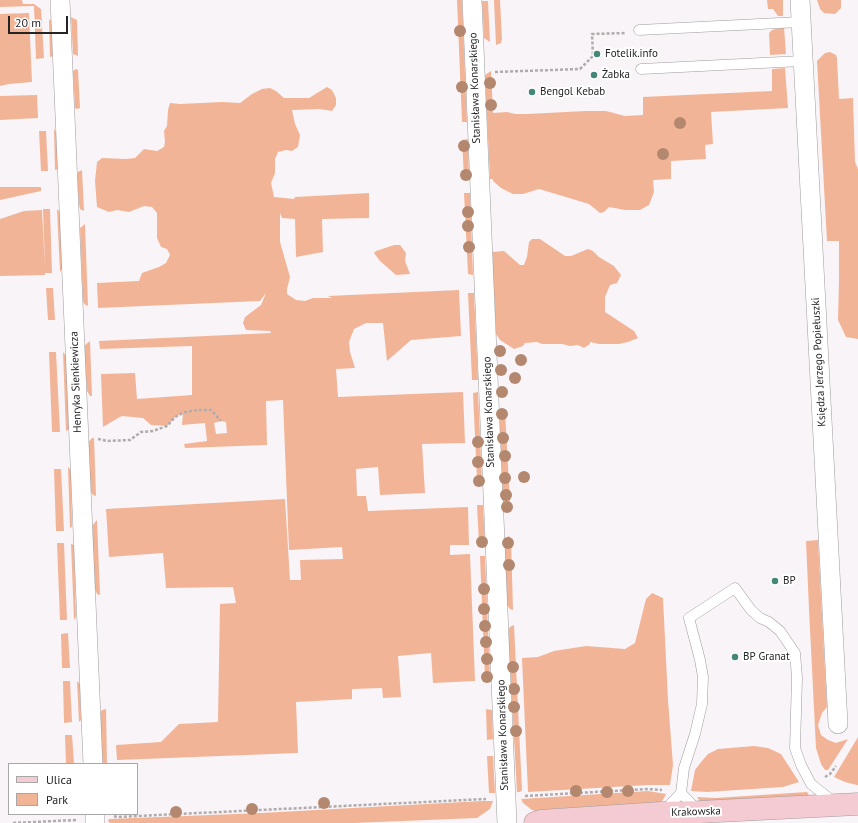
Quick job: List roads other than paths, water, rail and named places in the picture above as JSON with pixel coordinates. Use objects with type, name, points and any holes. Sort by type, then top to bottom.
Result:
[{"type":"street","name":"Henryka Sienkiewicza","points":[[60,0],[93,763]]},
{"type":"street","name":"Stanisława Konarskiego","points":[[472,0],[507,823]]},
{"type":"street","name":"Księdza Jerzego Popiełuszki","points":[[800,0],[802,61],[838,724]]},
{"type":"street","name":"Krakowska","points":[[535,823],[541,821],[661,813],[704,818],[848,804]]},
{"type":"lane","points":[[639,30],[800,22]]},
{"type":"lane","points":[[641,69],[802,61]]},
{"type":"lane","points":[[661,813],[681,793],[684,768],[702,704],[703,677],[700,660],[688,618],[735,588],[751,610],[760,618],[769,622],[780,631],[795,654],[797,678],[795,748],[801,765],[812,784],[848,804]]},
{"type":"lane","points":[[681,793],[704,818]]},
{"type":"place","name":"Fotelik.info","points":[[597,54]]},
{"type":"place","name":"Żabka","points":[[594,75]]},
{"type":"place","name":"Bengol Kebab","points":[[532,92]]},
{"type":"place","name":"BP","points":[[775,581]]},
{"type":"place","name":"BP Granat","points":[[735,657]]}]
